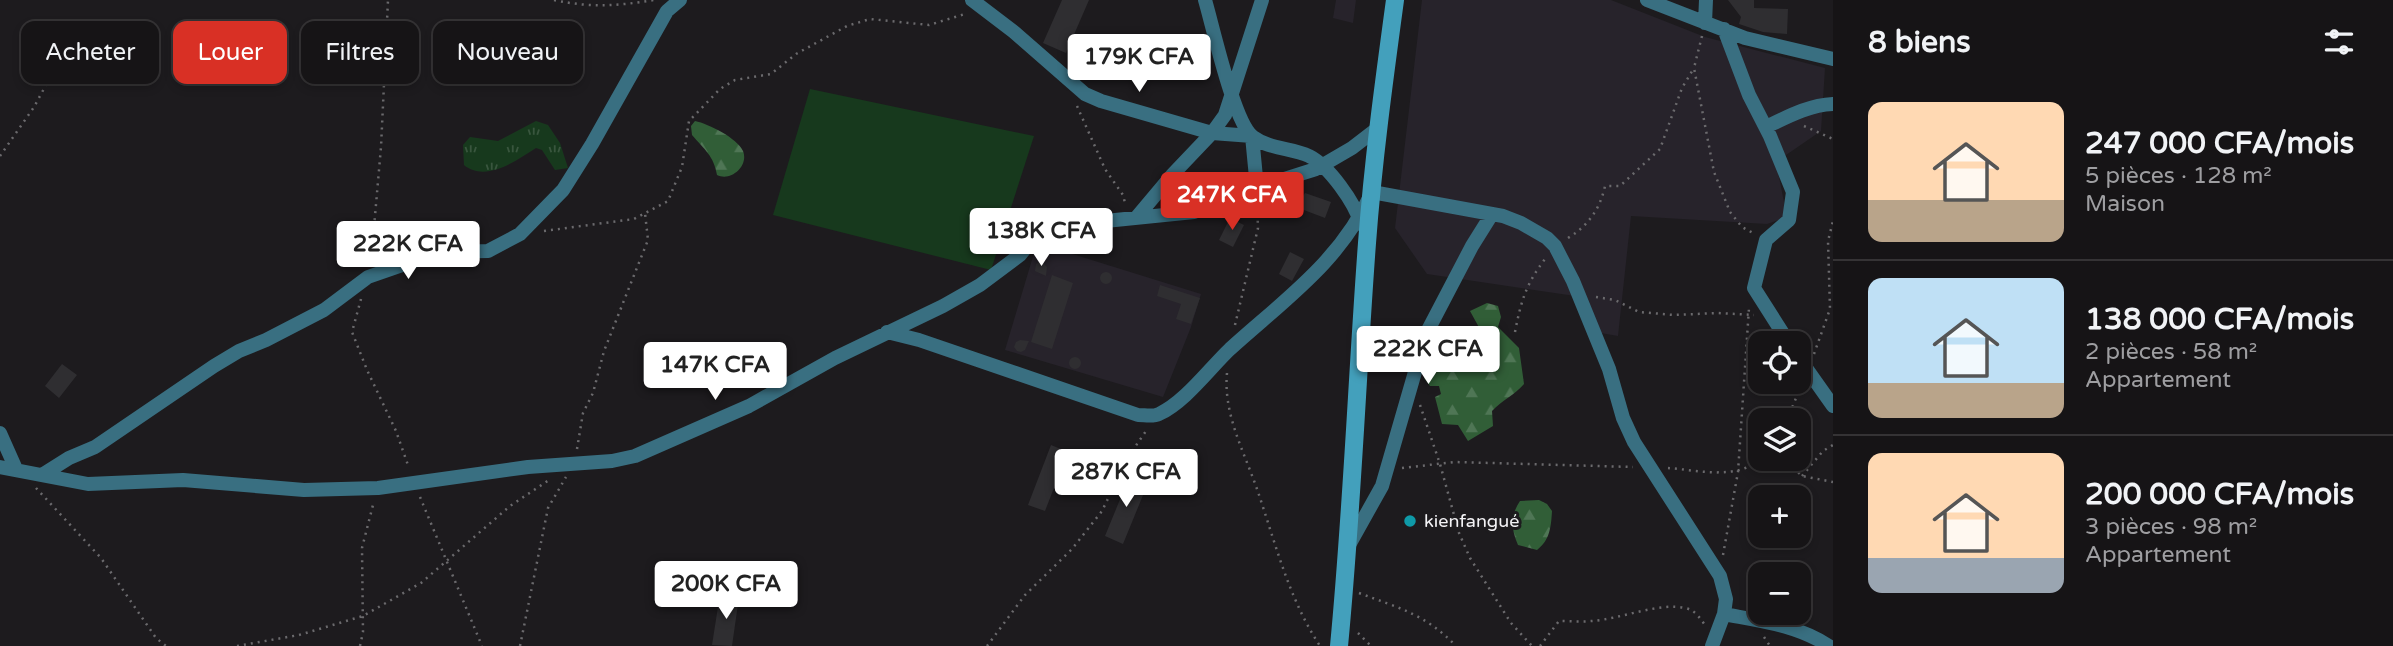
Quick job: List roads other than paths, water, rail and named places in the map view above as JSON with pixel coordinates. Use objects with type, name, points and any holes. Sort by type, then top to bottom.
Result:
[{"type":"main road","points":[[1339,646],[1367,242],[1378,128],[1395,0]]},
{"type":"street","points":[[39,481],[69,458],[115,435],[222,361],[324,310],[368,276],[440,252],[488,251],[520,234],[563,190],[667,11],[680,0]]},
{"type":"street","points":[[1205,0],[1240,118],[1252,136],[1257,188]]},
{"type":"street","points":[[1132,218],[1225,115],[1262,0]]},
{"type":"street","points":[[1647,0],[1745,38],[1833,60]]},
{"type":"street","points":[[1706,0],[1706,23]]},
{"type":"street","points":[[977,4],[1085,94],[1101,101],[1212,132],[1252,136],[1309,156],[1322,165],[1345,193],[1360,219],[1367,242]]},
{"type":"street","points":[[1724,29],[1749,95],[1766,127],[1793,192],[1789,220],[1766,240],[1754,288],[1781,331]]},
{"type":"street","points":[[1766,127],[1820,104],[1833,103]]},
{"type":"street","points":[[0,467],[16,469],[39,481],[88,484],[183,480],[304,490],[378,488],[575,463],[612,461],[635,456],[749,406],[887,332],[943,306],[980,285],[1020,255],[1032,240],[1047,231],[1066,225],[1194,212],[1322,165],[1353,148],[1378,128]]},
{"type":"street","points":[[887,332],[931,344],[1138,415],[1157,415],[1176,403],[1230,350],[1309,281],[1360,219],[1372,192],[1492,214],[1521,223],[1547,237],[1555,246],[1573,281],[1609,369],[1633,442],[1720,576],[1726,599],[1724,614],[1713,641]]},
{"type":"street","points":[[1348,546],[1382,486],[1426,334],[1472,246],[1492,214]]},
{"type":"street","points":[[1811,377],[1833,406]]},
{"type":"street","points":[[0,433],[16,469]]},
{"type":"street","points":[[1724,614],[1790,627],[1815,636],[1829,646]]},
{"type":"place","name":"kienfangué","points":[[1410,521]]}]
